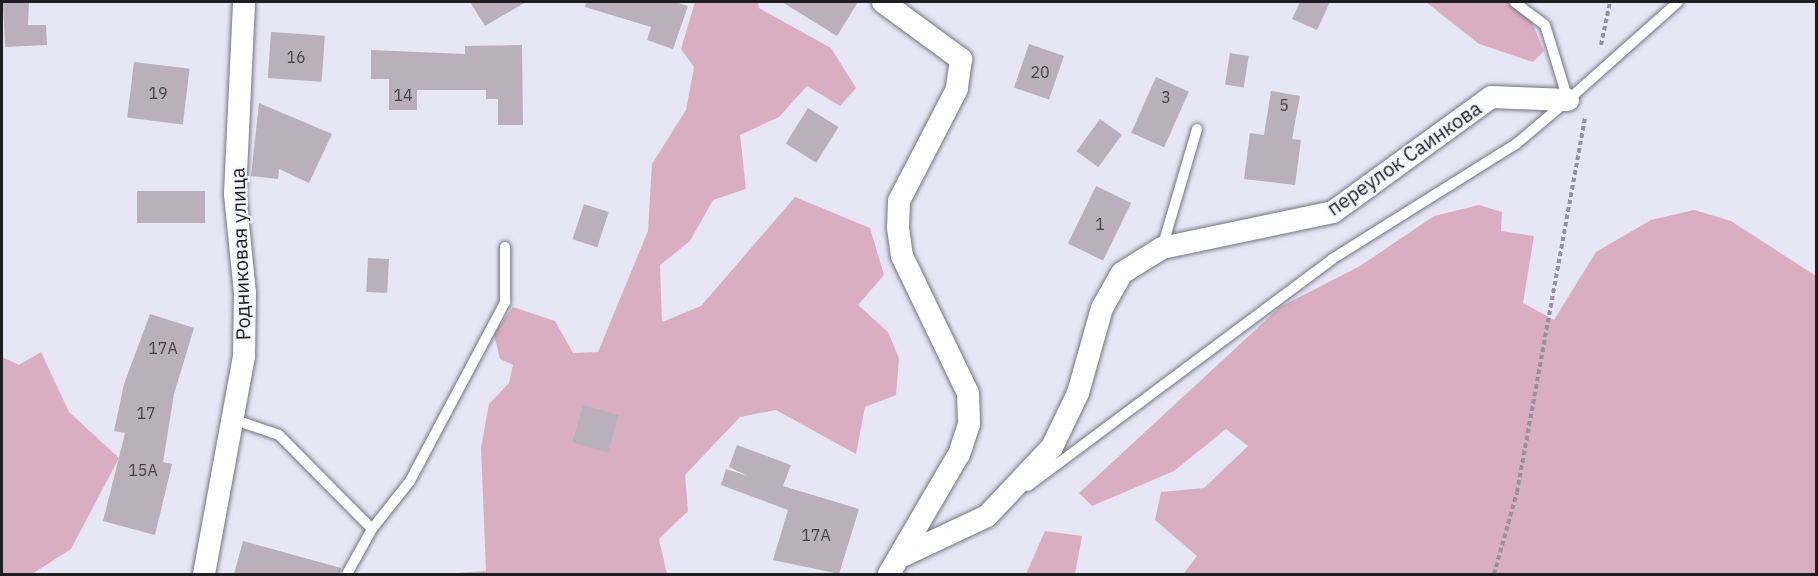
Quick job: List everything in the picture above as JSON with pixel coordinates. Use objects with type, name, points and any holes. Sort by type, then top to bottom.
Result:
[{"type":"street","name":"Родниковая улица","points":[[204,574],[235,420],[245,304],[235,194],[244,2]]},
{"type":"street","points":[[883,2],[961,59],[957,89],[899,201],[898,228],[902,256],[968,393],[969,424],[959,454],[902,556],[889,574]]},
{"type":"street","name":"переулок Саинкова","points":[[902,556],[987,516],[1052,447],[1078,393],[1102,308],[1122,273],[1162,248],[1333,212],[1491,97],[1577,105]]},
{"type":"lane","points":[[1515,2],[1545,25],[1577,105]]},
{"type":"lane","points":[[987,516],[1332,259],[1577,105],[1595,71],[1678,2]]},
{"type":"lane","points":[[1162,248],[1197,129]]},
{"type":"lane","points":[[347,574],[372,529],[410,481],[505,302],[505,247]]},
{"type":"lane","points":[[235,420],[279,435],[372,529]]},
{"type":"path","points":[[1595,71],[1610,2]]},
{"type":"path","points":[[1494,574],[1517,492],[1577,105]]},
{"type":"shaded area","points":[[695,2],[758,2],[759,8],[831,48],[856,88],[840,106],[807,86],[779,117],[740,135],[746,189],[713,200],[690,241],[660,265],[662,322],[701,306],[795,197],[870,228],[884,275],[858,305],[888,332],[899,358],[896,395],[865,407],[856,454],[776,410],[740,417],[685,475],[688,511],[659,539],[667,574],[441,574],[486,571],[481,448],[489,404],[509,383],[513,365],[500,359],[494,334],[513,307],[555,321],[573,353],[598,352],[648,231],[652,164],[686,110],[694,67],[681,49]]},
{"type":"shaded area","points":[[1426,2],[1510,2],[1531,20],[1544,51],[1533,62],[1479,44]]},
{"type":"shaded area","points":[[1479,205],[1502,212],[1501,231],[1534,236],[1523,303],[1554,320],[1596,252],[1651,220],[1694,210],[1731,221],[1816,276],[1816,574],[1183,574],[1197,556],[1155,520],[1161,492],[1204,488],[1248,446],[1226,429],[1174,471],[1092,506],[1079,493],[1280,307],[1360,266],[1434,216]]},
{"type":"shaded area","points":[[41,352],[69,412],[119,458],[71,549],[32,574],[2,574],[2,357],[19,365]]},
{"type":"shaded area","points":[[1045,531],[1082,536],[1075,574],[1026,574]]},
{"type":"building","points":[[3,2],[29,2],[28,25],[46,25],[47,45],[5,47]]},
{"type":"building","points":[[470,2],[526,2],[485,26]]},
{"type":"building","points":[[586,2],[675,2],[688,6],[673,49],[647,40],[651,27],[585,7]]},
{"type":"building","points":[[782,2],[858,2],[837,36]]},
{"type":"building","points":[[1300,2],[1330,2],[1317,30],[1292,19]]},
{"type":"building","points":[[271,32],[325,36],[322,82],[268,78]]},
{"type":"building","points":[[1029,44],[1064,56],[1049,100],[1014,87]]},
{"type":"building","points":[[522,45],[523,125],[498,125],[498,99],[486,99],[486,90],[417,90],[417,110],[389,110],[389,79],[371,79],[371,50],[465,54],[465,46]]},
{"type":"building","points":[[1230,53],[1249,56],[1244,88],[1225,85]]},
{"type":"building","points":[[134,62],[190,69],[183,124],[127,118]]},
{"type":"building","points":[[1156,77],[1189,92],[1164,147],[1131,133]]},
{"type":"building","points":[[1271,91],[1300,96],[1292,139],[1301,140],[1295,185],[1244,179],[1250,133],[1264,135]]},
{"type":"building","points":[[259,103],[332,134],[309,183],[279,169],[278,179],[251,176]]},
{"type":"building","points":[[808,108],[839,127],[816,163],[786,144]]},
{"type":"building","points":[[1100,119],[1122,135],[1098,167],[1076,151]]},
{"type":"building","points":[[1096,186],[1131,203],[1103,261],[1068,244]]},
{"type":"building","points":[[137,191],[205,191],[205,223],[137,223]]},
{"type":"building","points":[[584,204],[609,212],[597,247],[573,239]]},
{"type":"building","points":[[368,258],[389,259],[387,293],[366,292]]},
{"type":"building","points":[[150,314],[194,328],[174,394],[163,462],[172,464],[155,535],[103,521],[125,433],[114,431],[124,384]]},
{"type":"building","points":[[583,405],[619,415],[608,453],[572,442]]},
{"type":"building","points":[[737,445],[791,465],[783,486],[859,509],[839,574],[773,560],[788,510],[721,485],[726,469],[748,476],[729,467]]},
{"type":"building","points":[[243,541],[341,568],[340,574],[234,574]]}]
